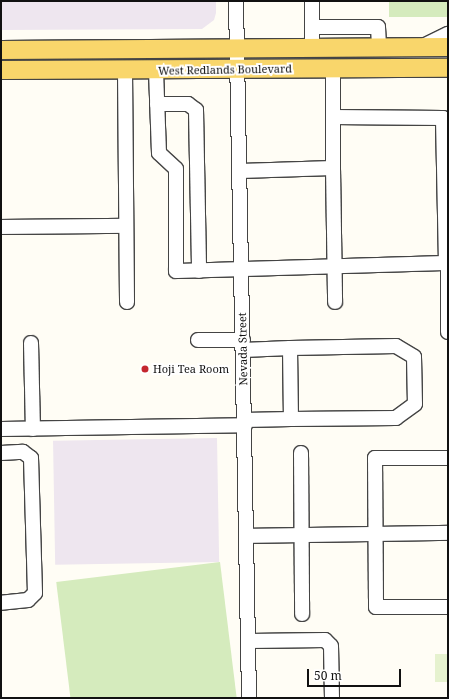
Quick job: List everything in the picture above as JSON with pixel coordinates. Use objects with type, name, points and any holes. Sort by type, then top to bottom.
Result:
[{"type":"main road","name":"West Redlands Boulevard","points":[[1,50],[448,46]]},
{"type":"main road","name":"West Redlands Boulevard","points":[[1,70],[156,71],[448,68]]},
{"type":"street","name":"Nevada Street","points":[[236,1],[249,698]]},
{"type":"street","points":[[312,1],[312,48]]},
{"type":"street","points":[[312,27],[378,27],[379,47]]},
{"type":"street","points":[[421,47],[448,34]]},
{"type":"street","points":[[333,69],[335,302]]},
{"type":"street","points":[[125,71],[127,302]]},
{"type":"street","points":[[156,71],[159,153],[176,169],[176,271],[447,263]]},
{"type":"street","points":[[157,104],[188,104],[196,110],[199,271]]},
{"type":"street","points":[[333,117],[446,118],[448,332]]},
{"type":"street","points":[[240,171],[333,168]]},
{"type":"street","points":[[1,227],[126,226]]},
{"type":"street","points":[[1,429],[245,422],[292,418],[396,418],[415,404],[414,357],[396,346],[290,348],[198,340]]},
{"type":"street","points":[[31,343],[33,429]]},
{"type":"street","points":[[290,348],[292,418]]},
{"type":"street","points":[[1,453],[23,452],[31,458],[35,593],[28,600],[1,603]]},
{"type":"street","points":[[301,454],[302,614]]},
{"type":"street","points":[[448,458],[375,458],[376,607],[448,607]]},
{"type":"street","points":[[247,536],[448,533]]},
{"type":"street","points":[[249,641],[325,640],[331,646],[332,698]]},
{"type":"shaded area","points":[[1,1],[216,1],[216,13],[214,20],[202,29],[1,30]]},
{"type":"shaded area","points":[[217,438],[219,562],[55,565],[53,441]]},
{"type":"green space","points":[[389,1],[448,1],[448,17],[389,17]]},
{"type":"green space","points":[[220,562],[237,698],[70,698],[56,582]]},
{"type":"green space","points":[[435,654],[448,654],[448,682],[435,682]]},
{"type":"place","name":"Hoji Tea Room","points":[[145,369]]}]
